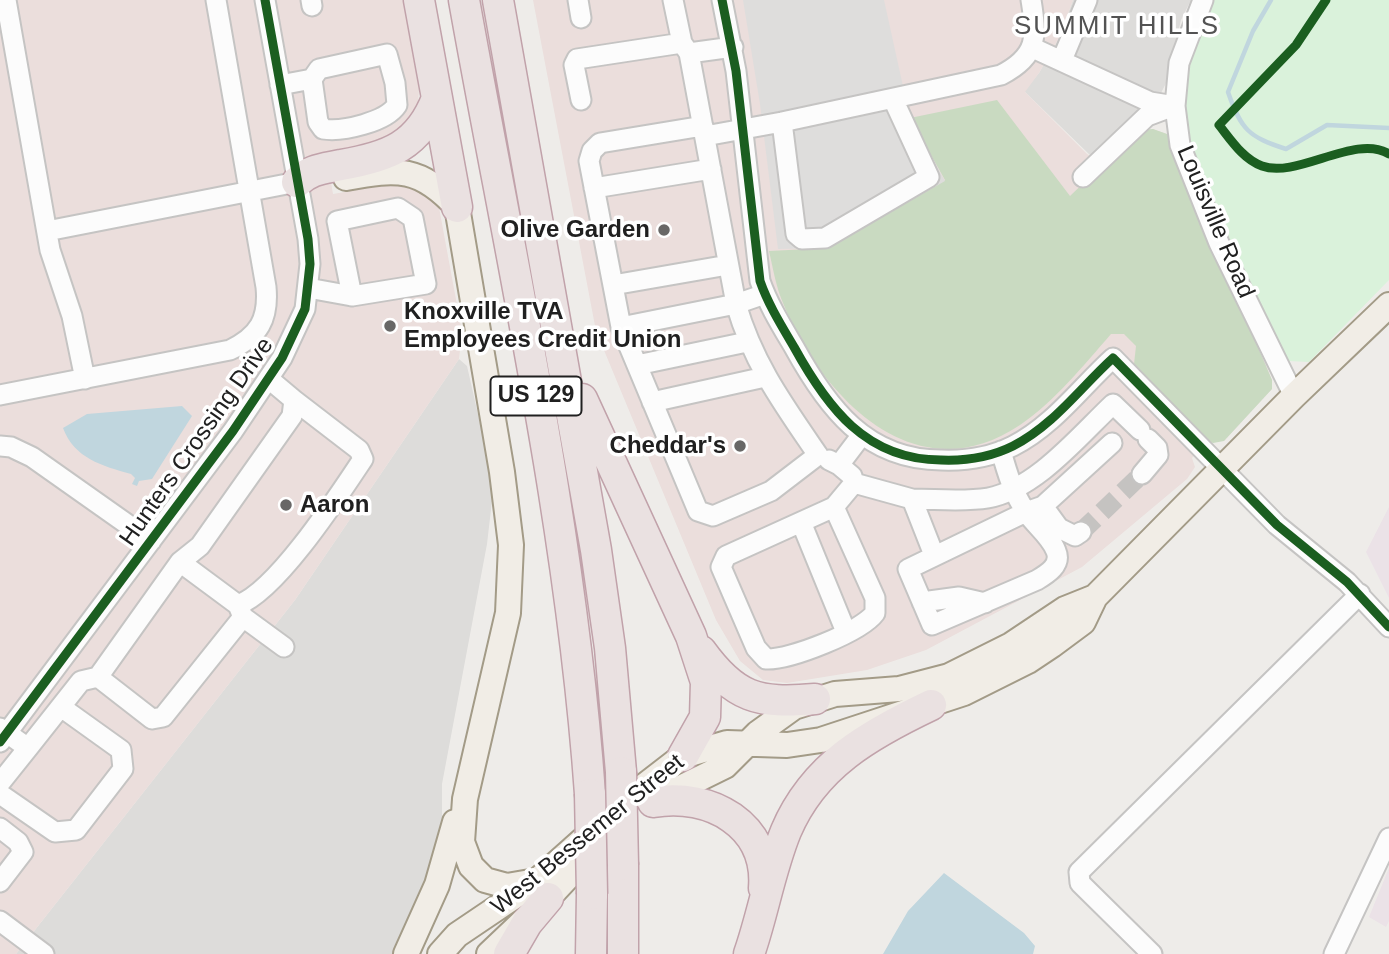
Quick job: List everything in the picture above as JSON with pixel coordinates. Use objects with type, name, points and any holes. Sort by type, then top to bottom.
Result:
[{"type":"highway","points":[[419,0],[457,208]]},
{"type":"highway","name":"US 129","points":[[464,0],[564,552],[580,668],[590,794],[591,954]]},
{"type":"highway","name":"US 129","points":[[498,0],[596,550],[612,659],[621,772],[623,954]]},
{"type":"highway","points":[[297,182],[310,170],[365,161],[401,146],[421,130],[437,98]]},
{"type":"highway","points":[[557,329],[598,438],[691,636],[706,682],[708,701],[700,730],[683,756]]},
{"type":"highway","points":[[691,636],[714,669],[737,691],[769,700],[815,699]]},
{"type":"highway","points":[[750,954],[785,833],[807,794],[852,748],[931,705]]},
{"type":"highway","points":[[653,802],[678,799],[704,803],[741,824],[752,836],[762,859],[765,879],[761,920]]},
{"type":"highway","points":[[509,954],[542,890]]},
{"type":"main road","points":[[297,182],[311,185],[376,172],[411,173],[438,187],[457,208],[504,483],[511,545],[508,613],[465,799],[438,886],[406,954]]},
{"type":"main road","name":"West Bessemer Street","points":[[489,954],[542,890],[639,790],[683,756],[704,747],[749,742],[787,745],[821,740],[931,705],[1028,662],[1083,622],[1095,597],[1294,396],[1389,306]]},
{"type":"main road","name":"West Bessemer Street","points":[[440,954],[457,935],[542,890],[653,802],[725,766],[779,717],[815,699],[835,694],[899,689],[949,676],[1011,645],[1065,609],[1095,597]]},
{"type":"main road","points":[[465,799],[462,842],[466,858],[476,873],[494,884],[542,890]]},
{"type":"street","points":[[6,0],[47,231],[72,316],[85,379]]},
{"type":"street","points":[[0,394],[230,350],[258,332],[268,304],[216,0]]},
{"type":"street","name":"Hunters Crossing Drive","points":[[2,734],[151,541],[269,379],[296,331],[309,288],[309,252],[265,0]]},
{"type":"street","points":[[673,0],[704,131],[736,304],[747,342],[765,377],[818,455],[839,465],[854,483],[912,499],[989,498],[1039,474],[1113,404],[1157,448],[1158,455],[1142,474]]},
{"type":"street","points":[[722,0],[733,47],[754,237],[765,293],[826,401],[861,436],[895,453],[932,460],[972,459],[1001,451],[1037,432],[1113,358],[1277,525],[1360,594],[1389,626]]},
{"type":"street","points":[[818,455],[771,492],[713,516],[704,516],[698,511],[621,327],[589,161],[592,150],[600,143],[782,122],[1002,75],[1016,67],[1033,48],[1035,25],[1031,0]]},
{"type":"street","points":[[1062,60],[1087,0]]},
{"type":"street","name":"Louisville Road","points":[[1203,0],[1179,63],[1175,106],[1180,145],[1219,243],[1294,396]]},
{"type":"street","points":[[581,100],[574,65],[577,59],[686,48],[733,47]]},
{"type":"street","points":[[1033,48],[1150,102],[1175,106]]},
{"type":"street","points":[[387,54],[395,83],[397,105],[386,116],[332,130],[323,129],[318,122],[312,83],[319,69],[387,54]]},
{"type":"street","points":[[280,85],[312,83]]},
{"type":"street","points":[[782,122],[796,233],[802,239],[825,238],[929,177],[893,99]]},
{"type":"street","points":[[1083,177],[1147,116],[1175,106]]},
{"type":"street","points":[[594,188],[711,169]]},
{"type":"street","points":[[47,231],[297,182]]},
{"type":"street","points":[[309,288],[352,296],[426,284],[413,218],[407,212],[398,208],[337,221],[352,296]]},
{"type":"street","points":[[613,285],[728,265]]},
{"type":"street","points":[[621,327],[736,304],[765,293]]},
{"type":"street","points":[[637,365],[747,342]]},
{"type":"street","points":[[652,402],[765,377]]},
{"type":"street","points":[[62,659],[152,719],[163,717],[183,696],[241,611],[282,568],[363,459],[359,450],[269,379]]},
{"type":"street","points":[[0,783],[80,681],[93,678],[180,562],[200,546],[292,416],[294,400]]},
{"type":"street","points":[[839,465],[861,436]]},
{"type":"street","points":[[1034,509],[1056,551],[1057,561],[1051,571],[985,603],[959,597],[922,602],[908,569],[1034,509],[1112,443]]},
{"type":"street","points":[[0,446],[11,447],[32,457],[151,541]]},
{"type":"street","points":[[1001,451],[1012,488],[1059,528],[1075,536],[1081,532]]},
{"type":"street","points":[[834,507],[876,603],[870,620],[782,659],[766,659],[756,648],[721,567],[726,556],[834,507],[854,483]]},
{"type":"street","points":[[912,499],[934,555]]},
{"type":"street","points":[[800,522],[846,632]]},
{"type":"street","points":[[180,562],[284,647]]},
{"type":"street","points":[[1152,954],[1080,883],[1079,872],[1360,594]]},
{"type":"street","points":[[0,794],[55,832],[76,830],[123,769],[121,750],[61,706]]},
{"type":"street","points":[[2,734],[27,748]]},
{"type":"street","points":[[0,828],[18,842],[23,852],[0,882]]},
{"type":"street","points":[[1334,954],[1389,838]]},
{"type":"street","points":[[0,839],[14,864]]},
{"type":"street","points":[[0,921],[44,954]]},
{"type":"shaded area","points":[[0,0],[403,0],[419,90],[418,104],[409,126],[398,134],[369,144],[326,153],[333,194],[396,183],[416,187],[438,202],[462,332],[459,359],[295,600],[16,954],[0,954]]},
{"type":"shaded area","points":[[533,0],[1073,0],[1059,38],[1025,92],[1087,154],[1105,165],[1153,129],[1167,134],[1209,252],[1264,360],[1272,380],[1272,389],[1224,441],[1207,440],[1192,458],[1195,467],[1187,479],[1082,567],[926,650],[867,670],[787,683],[763,680],[740,661],[716,620],[596,331]]},
{"type":"shaded area","points":[[743,0],[884,0],[910,118],[945,181],[828,248],[778,249],[760,104]]},
{"type":"shaded area","name":"SUMMIT HILLS","points":[[1073,0],[1191,0],[1181,20],[1166,83],[1161,93],[1152,95],[1134,118],[1092,157],[1024,91],[1039,73],[1059,38]]},
{"type":"shaded area","points":[[459,359],[467,366],[489,463],[492,501],[487,544],[442,784],[442,835],[422,899],[393,954],[16,954],[295,600]]},
{"type":"shaded area","points":[[1389,507],[1389,598],[1366,552]]},
{"type":"shaded area","points":[[1389,868],[1389,921],[1386,927],[1369,917]]},
{"type":"green space","points":[[1203,0],[1389,0],[1389,280],[1309,362],[1288,361],[1279,352],[1179,138],[1176,92]]},
{"type":"green space","points":[[997,100],[1070,196],[1139,130],[1153,129],[1167,134],[1272,380],[1272,389],[1224,441],[1213,443],[1207,440],[1134,364],[1136,346],[1124,334],[1111,334],[1057,394],[1020,425],[981,444],[944,449],[909,442],[876,426],[847,401],[821,371],[800,338],[783,303],[769,251],[828,248],[945,180],[910,118]]},
{"type":"water","points":[[182,406],[192,416],[152,479],[139,481],[137,486],[132,484],[135,478],[131,474],[100,464],[82,454],[74,447],[63,428],[87,414]]},
{"type":"water","points":[[944,873],[1024,933],[1035,946],[1033,954],[883,954],[908,911]]},
{"type":"waterway","points":[[1271,0],[1253,31],[1228,92],[1242,124],[1255,136],[1286,149],[1327,125],[1389,128]]},
{"type":"tunnel","points":[[1081,532],[1142,474]]},
{"type":"cycle path","points":[[0,742],[233,431],[282,358],[305,309],[310,264],[308,239],[265,0]]},
{"type":"cycle path","points":[[722,0],[736,71],[760,281],[775,314],[820,390],[852,426],[891,451],[915,458],[950,460],[987,456],[1013,446],[1041,428],[1113,358],[1277,525],[1347,582],[1389,627]]},
{"type":"cycle path","points":[[1326,0],[1296,45],[1219,125],[1243,154],[1262,166],[1292,167],[1360,149],[1376,149],[1389,154]]},
{"type":"place","name":"Olive Garden","points":[[664,230]]},
{"type":"place","name":"Knoxville TVA Employees Credit Union","points":[[390,326]]},
{"type":"place","name":"Cheddar's","points":[[740,446]]},
{"type":"place","name":"Aaron","points":[[286,505]]},
{"type":"district","name":"SUMMIT HILLS","points":[[1117,27]]}]
